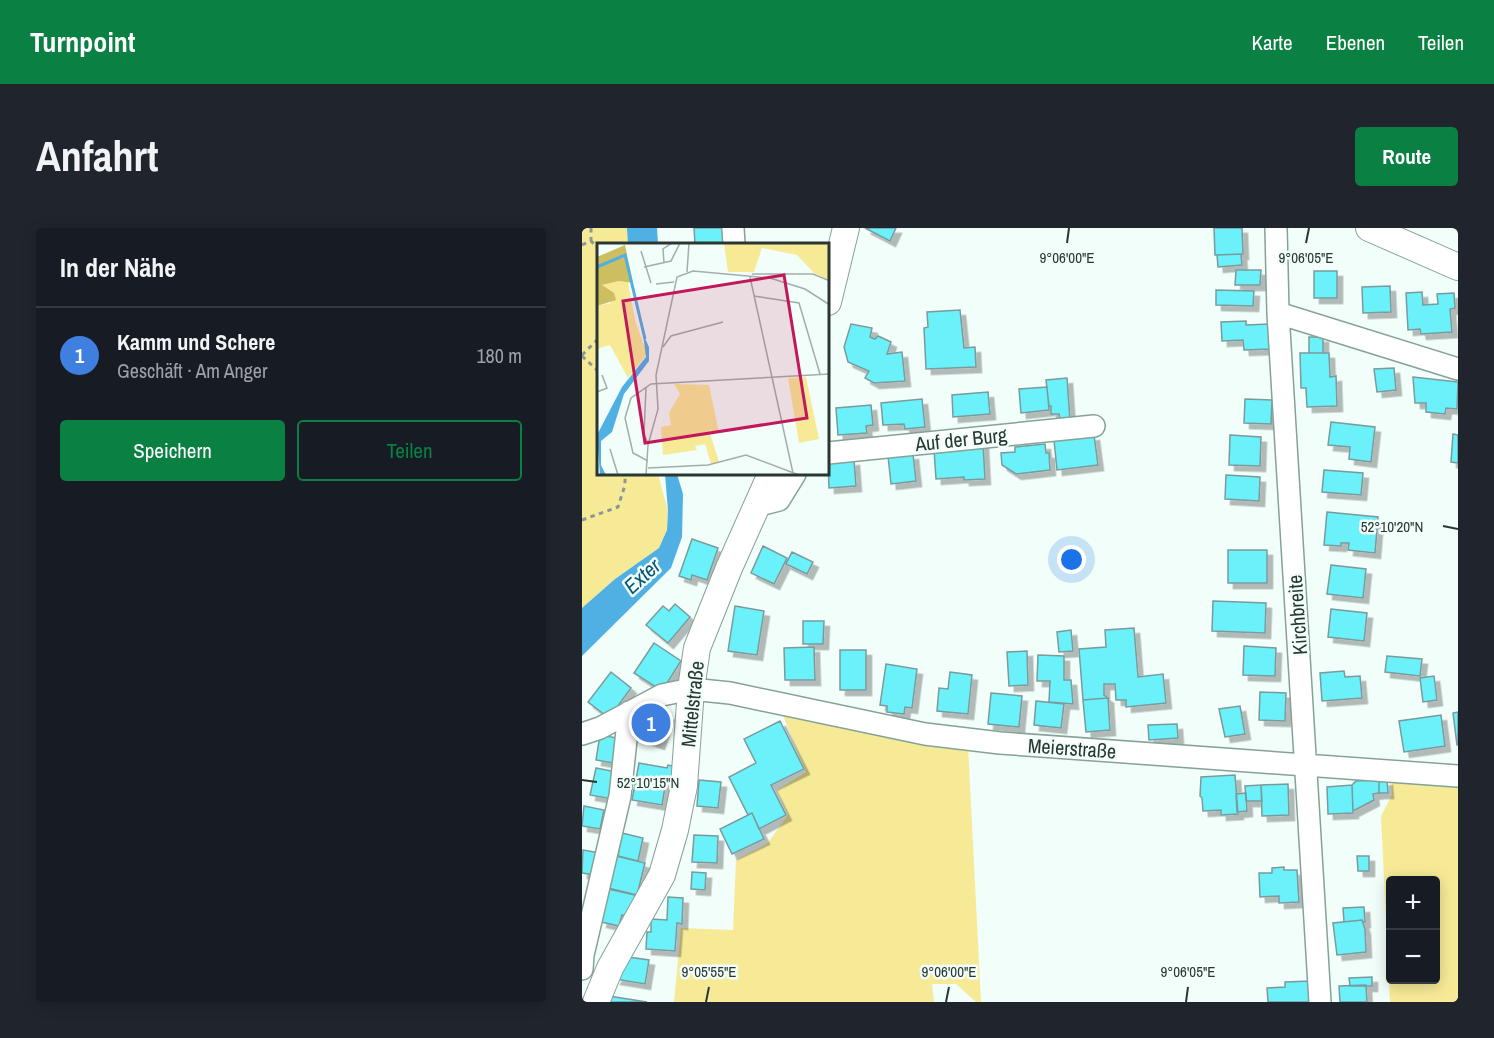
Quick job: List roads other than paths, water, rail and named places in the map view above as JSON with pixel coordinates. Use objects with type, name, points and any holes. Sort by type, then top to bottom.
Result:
[{"type":"main road","points":[[830,294],[846,228]]},
{"type":"main road","points":[[1369,228],[1458,267]]},
{"type":"main road","name":"Mittelstraße","points":[[596,1002],[610,968],[662,876],[684,786],[691,689],[697,648],[729,568],[770,476]]},
{"type":"street","points":[[733,228],[734,243]]},
{"type":"street","name":"Kirchbreite","points":[[1276,228],[1278,313],[1320,1002]]},
{"type":"street","points":[[1278,313],[1458,369]]},
{"type":"street","name":"Auf der Burg","points":[[830,453],[1094,426]]},
{"type":"street","points":[[756,506],[779,500],[794,476]]},
{"type":"street","name":"Meierstraße","points":[[582,734],[600,729],[662,695],[691,689],[730,693],[925,734],[1000,743],[1458,776]]},
{"type":"street","points":[[582,969],[583,956],[620,796],[629,712]]},
{"type":"street","points":[[582,1001],[591,1002]]},
{"type":"water","points":[[665,476],[678,476],[683,494],[682,537],[671,568],[582,656],[582,608],[615,579],[659,548],[667,530]]},
{"type":"waterway","name":"Exter","points":[[642,228],[643,243]]},
{"type":"place","name":"Kamm und Schere","points":[[651,723]]}]
